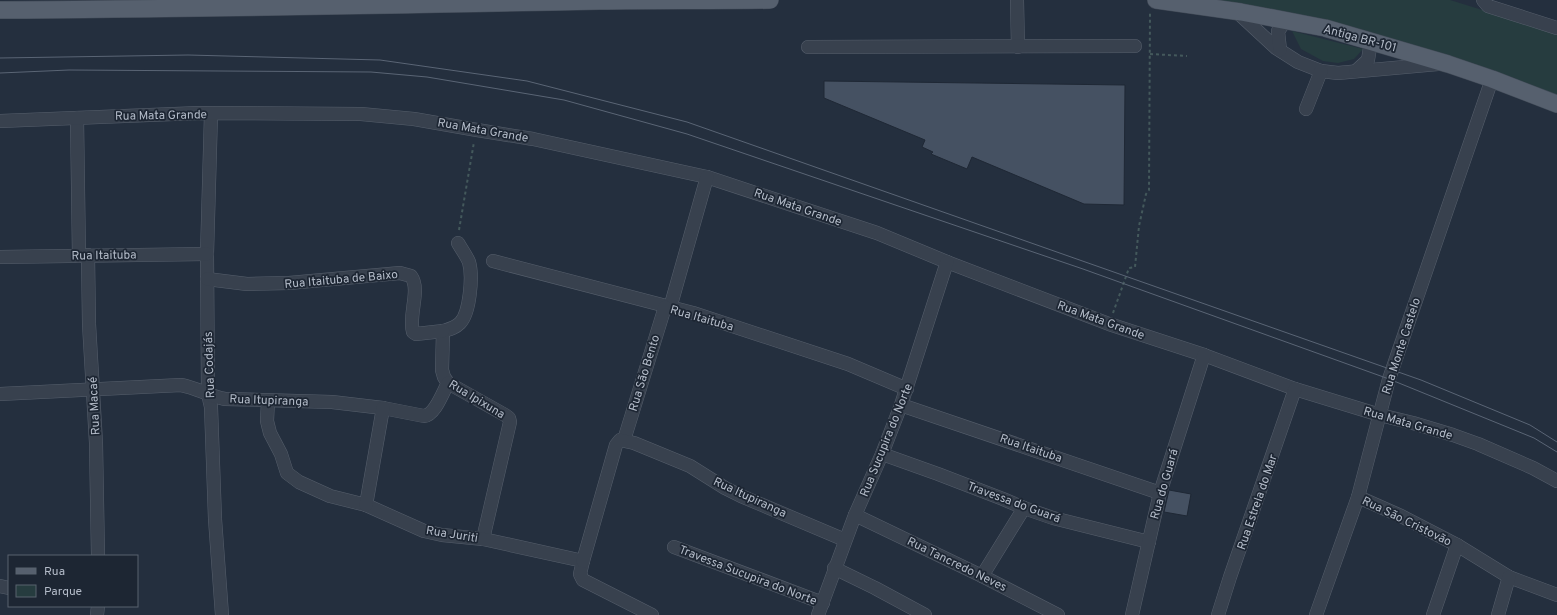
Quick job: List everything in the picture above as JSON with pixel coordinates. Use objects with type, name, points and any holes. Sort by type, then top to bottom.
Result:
[{"type":"main road","points":[[0,10],[273,3],[770,0]]},
{"type":"main road","name":"Antiga BR-101","points":[[1153,4],[1236,11],[1325,28],[1445,63],[1557,104]]},
{"type":"street","points":[[1017,0],[1018,47]]},
{"type":"street","points":[[1483,0],[1488,6],[1557,28]]},
{"type":"street","points":[[1236,11],[1280,50],[1298,62],[1321,71],[1356,71],[1445,63]]},
{"type":"street","points":[[1280,50],[1278,31],[1284,23],[1290,21]]},
{"type":"street","points":[[1356,71],[1368,60],[1371,41]]},
{"type":"street","points":[[808,48],[1135,46]]},
{"type":"street","points":[[1306,109],[1321,71]]},
{"type":"street","name":"Rua Monte Castelo","points":[[1316,615],[1358,497],[1389,379],[1492,79]]},
{"type":"street","name":"Rua Mata Grande","points":[[0,121],[150,114],[361,114],[414,119],[532,139],[707,177],[877,233],[947,262],[1110,324],[1204,355],[1295,390],[1413,423],[1478,444],[1533,468],[1557,482]]},
{"type":"street","name":"Rua Codajás","points":[[211,114],[207,254],[208,394],[211,407],[215,519],[222,615]]},
{"type":"street","name":"Rua Macaé","points":[[77,118],[96,443],[98,555]]},
{"type":"street","name":"Rua São Bento","points":[[583,561],[616,444],[617,442],[629,441],[707,177]]},
{"type":"street","points":[[443,331],[455,327],[461,322],[465,316],[468,306],[470,286],[469,264],[458,243]]},
{"type":"street","name":"Rua Itaituba","points":[[0,257],[207,254]]},
{"type":"street","name":"Rua Itaituba","points":[[493,261],[725,323],[848,364],[907,389]]},
{"type":"street","name":"Rua Sucupira do Norte","points":[[820,609],[845,540],[882,454],[907,389],[947,262]]},
{"type":"street","name":"Rua Itaituba de Baixo","points":[[207,278],[247,284],[267,284],[307,282],[390,273],[406,274],[411,276],[414,284],[412,308],[413,330],[416,334],[443,331]]},
{"type":"street","name":"Rua Ipixuna","points":[[443,331],[442,370],[448,383],[506,415],[510,422],[483,539]]},
{"type":"street","name":"Rua do Guará","points":[[1132,615],[1160,493],[1204,355]]},
{"type":"street","name":"Rua Itupiranga","points":[[0,394],[181,385],[225,399],[332,402],[383,408],[427,416],[431,414],[448,383]]},
{"type":"street","name":"Rua Estrela do Mar","points":[[1218,615],[1295,390]]},
{"type":"street","name":"Rua Juriti","points":[[268,401],[267,426],[281,454],[287,473],[299,482],[330,496],[366,505],[424,531],[442,535],[483,539],[583,561]]},
{"type":"street","name":"Rua Itaituba","points":[[901,405],[1160,493]]},
{"type":"street","points":[[366,505],[383,408]]},
{"type":"street","name":"Rua Itupiranga","points":[[629,441],[690,466],[725,488],[741,496],[845,540]]},
{"type":"street","name":"Travessa do Guará","points":[[882,454],[977,488],[1024,508],[1053,518],[1149,542]]},
{"type":"street","name":"Rua São Cristovão","points":[[1358,497],[1401,516],[1457,545],[1509,576],[1557,595]]},
{"type":"street","points":[[982,576],[1024,508]]},
{"type":"street","name":"Rua Tancredo Neves","points":[[855,515],[982,576],[1058,615]]},
{"type":"street","name":"Rua São Cristovão","points":[[1434,615],[1457,545]]},
{"type":"street","name":"Travessa Sucupira do Norte","points":[[674,547],[820,609]]},
{"type":"street","points":[[583,561],[580,574],[583,580],[652,615]]},
{"type":"street","points":[[834,568],[925,615]]},
{"type":"street","points":[[1498,615],[1509,576]]},
{"type":"path","points":[[1110,324],[1129,268],[1135,267],[1139,226],[1146,194],[1149,190],[1150,54],[1153,4]]},
{"type":"path","points":[[1150,54],[1187,56]]},
{"type":"path","points":[[458,243],[459,227],[477,130]]},
{"type":"green space","points":[[1177,0],[1450,0],[1557,33],[1557,104],[1445,63]]},
{"type":"green space","points":[[1292,31],[1363,49],[1354,59],[1338,63],[1323,61],[1301,49]]},
{"type":"building","points":[[824,81],[1125,85],[1124,205],[1084,204],[972,157],[967,169],[931,154],[933,152],[922,147],[925,140],[824,98]]},
{"type":"building","points":[[1169,490],[1191,494],[1187,516],[1164,512]]},
{"type":"tram line","points":[[0,58],[188,55],[380,60],[527,81],[687,122],[1421,380],[1530,425],[1557,442]]},
{"type":"tram line","points":[[0,73],[69,70],[371,72],[427,77],[564,100],[687,134],[1083,269],[1389,379],[1534,438],[1557,452]]}]
